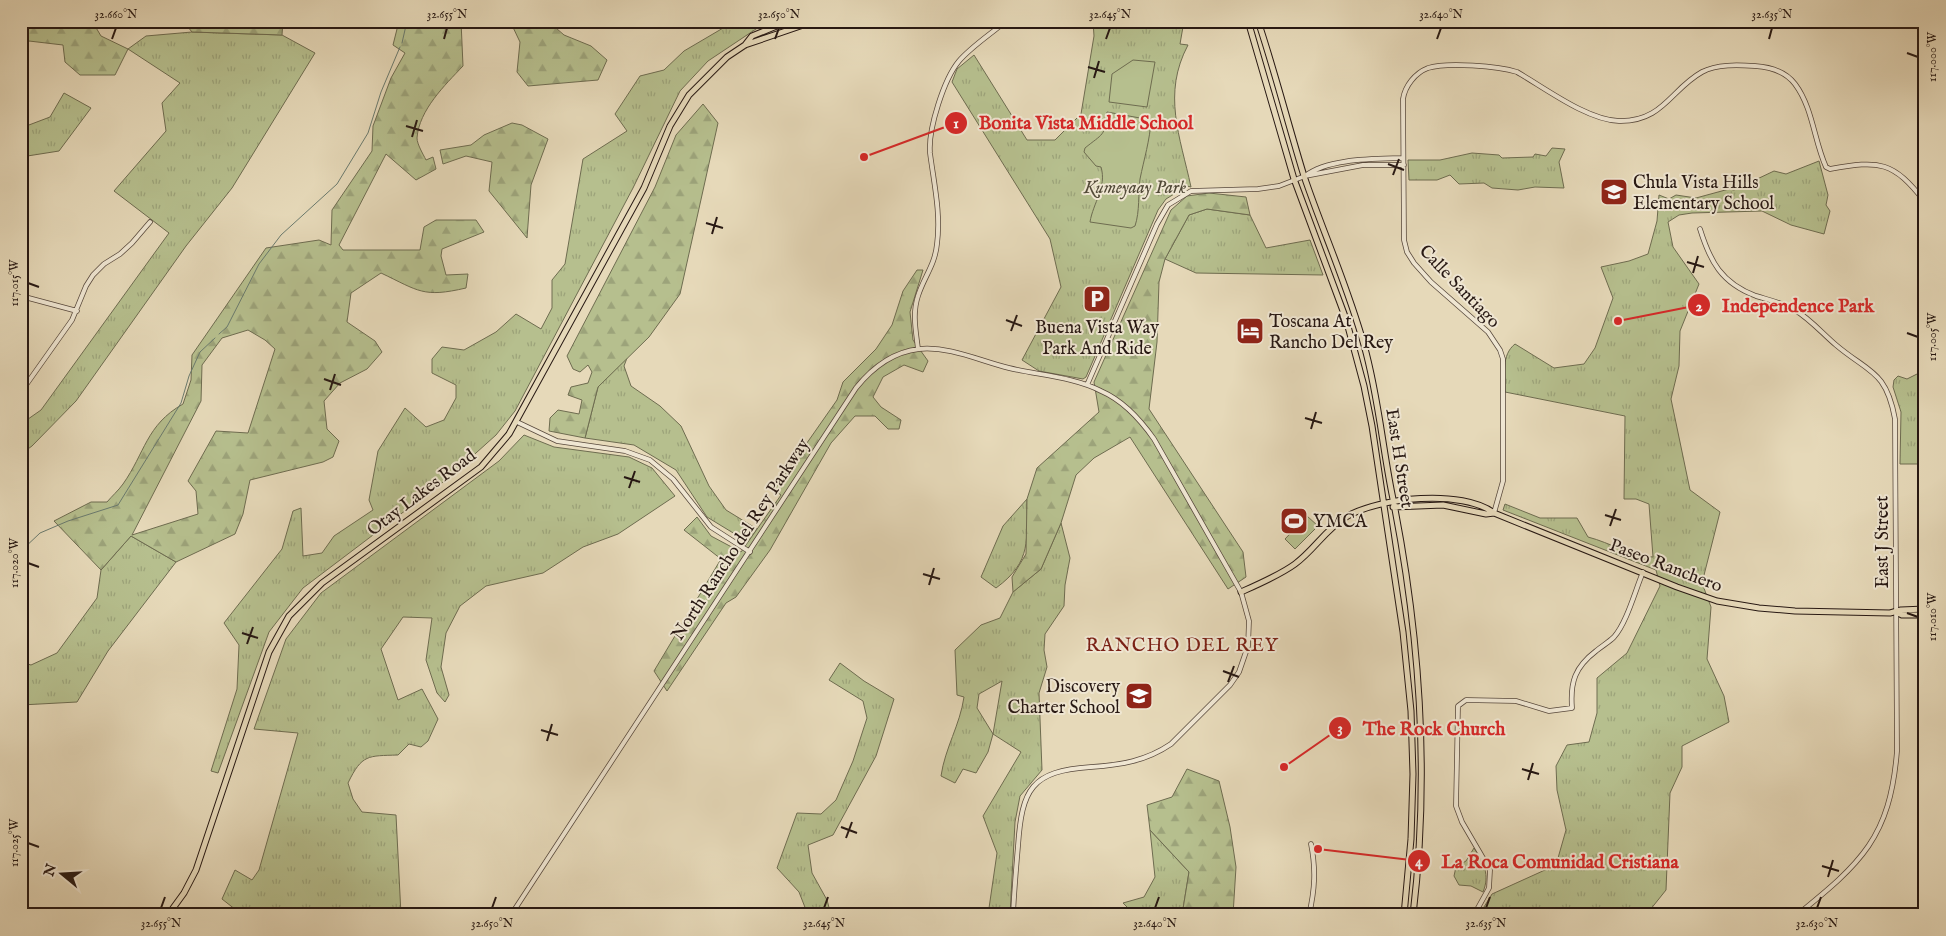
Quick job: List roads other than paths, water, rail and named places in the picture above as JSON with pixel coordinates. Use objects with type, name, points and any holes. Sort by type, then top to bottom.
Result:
[{"type":"main road","name":"Otay Lakes Road","points":[[745,45],[752,36],[789,21]]},
{"type":"main road","name":"Otay Lakes Road","points":[[168,915],[180,900],[192,878],[269,652],[289,616],[322,583],[481,467],[517,422],[644,188],[678,112],[707,75],[727,57],[745,45],[815,21]]},
{"type":"main road","name":"East H Street","points":[[1248,21],[1294,179],[1355,348],[1372,426],[1403,632],[1411,711],[1413,774],[1411,839],[1404,915]]},
{"type":"main road","name":"East H Street","points":[[1258,21],[1305,176],[1365,345],[1382,423],[1413,628],[1421,708],[1423,771],[1421,836],[1413,915]]},
{"type":"main road","name":"Paseo Ranchero","points":[[1241,592],[1296,563],[1330,529],[1361,510],[1383,505],[1442,505],[1486,514],[1494,513],[1717,600],[1759,608],[1795,611],[1896,612],[1925,609]]},
{"type":"main road","name":"Paseo Ranchero","points":[[1896,612],[1902,615],[1925,615]]},
{"type":"street","points":[[918,349],[915,308],[920,289],[934,263],[939,231],[938,208],[930,151],[934,122],[953,70],[960,60],[1006,21]]},
{"type":"street","name":"Calle Santiago","points":[[1494,513],[1503,481],[1503,359],[1500,350],[1488,332],[1431,282],[1409,256],[1404,240],[1404,92],[1412,80],[1429,68],[1505,68],[1516,72],[1591,114],[1618,121],[1637,118],[1656,111],[1694,78],[1708,70],[1729,66],[1754,66],[1776,70],[1795,84],[1803,98],[1826,166],[1830,169],[1868,163],[1896,171],[1907,179],[1925,202]]},
{"type":"street","points":[[1305,176],[1313,170],[1334,164],[1370,159],[1403,158]]},
{"type":"street","points":[[1087,385],[1157,224],[1168,205],[1191,191],[1258,190],[1279,186],[1305,176],[1363,165],[1404,165]]},
{"type":"street","points":[[21,392],[77,311],[86,286],[97,270],[120,254],[150,222]]},
{"type":"street","name":"East J Street","points":[[1700,228],[1712,262],[1731,282],[1745,292],[1796,310],[1837,346],[1869,367],[1885,387],[1896,419],[1897,751],[1893,791],[1877,832],[1856,864],[1840,880],[1796,915]]},
{"type":"street","points":[[21,296],[77,311]]},
{"type":"street","name":"North Rancho del Rey Parkway","points":[[512,915],[865,377],[877,366],[894,356],[918,349],[941,349],[1006,367],[1087,385],[1101,390],[1123,404],[1143,424],[1241,592],[1246,604],[1250,633],[1248,646],[1239,672],[1230,685],[1182,734],[1160,752],[1135,762],[1067,768],[1050,774],[1038,782],[1029,793],[1020,818],[1013,915]]},
{"type":"street","points":[[517,422],[558,441],[625,451],[650,460],[673,479],[711,527],[750,552]]},
{"type":"street","points":[[1474,915],[1489,888],[1490,870],[1462,822],[1456,806],[1460,703],[1466,700],[1516,701],[1549,711],[1572,708],[1571,687],[1576,672],[1583,661],[1609,642],[1617,632],[1643,572]]},
{"type":"street","points":[[1308,915],[1315,892],[1316,866],[1311,844]]},
{"type":"waterway","points":[[402,43],[407,21]]},
{"type":"waterway","points":[[219,334],[227,327],[259,264],[281,235],[337,184],[368,133],[381,92],[400,47]]},
{"type":"waterway","points":[[21,551],[40,533],[68,521],[118,505],[181,403],[189,376],[200,352],[215,338]]},
{"type":"place","name":"Bonita Vista Middle School","points":[[864,157]]},
{"type":"place","name":"Chula Vista Hills Elementary School","points":[[1614,192]]},
{"type":"place","name":"Buena Vista Way Park And Ride","points":[[1097,299]]},
{"type":"place","name":"Independence Park","points":[[1618,321]]},
{"type":"place","name":"Toscana At Rancho Del Rey","points":[[1250,331]]},
{"type":"place","name":"YMCA","points":[[1294,521]]},
{"type":"place","name":"Discovery Charter School","points":[[1139,696]]},
{"type":"place","name":"The Rock Church","points":[[1284,767]]},
{"type":"place","name":"La Roca Comunidad Cristiana","points":[[1318,849]]},
{"type":"district","name":"RANCHO DEL REY","points":[[1182,644]]},
{"type":"park label","name":"Kumeyaay Park","points":[[1135,187]]}]
